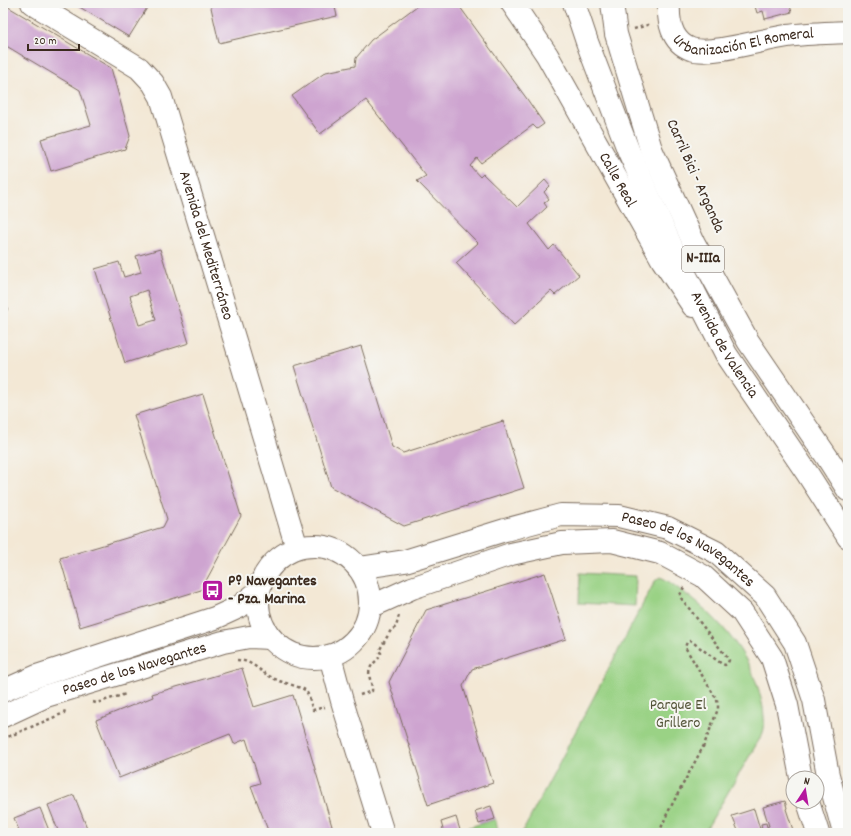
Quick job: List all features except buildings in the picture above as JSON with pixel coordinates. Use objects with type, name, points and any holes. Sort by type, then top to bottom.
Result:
[{"type":"main road","name":"Avenida del Mediterráneo","points":[[32,3],[138,68],[153,83],[161,97],[297,548]]},
{"type":"main road","name":"Calle Real","points":[[512,3],[548,55],[663,261],[726,354]]},
{"type":"main road","name":"Avenida de Valencia","points":[[574,3],[587,42],[629,152],[675,254],[726,354],[807,473],[848,538]]},
{"type":"main road","name":"Avenida de Valencia","points":[[612,3],[616,34],[651,149],[694,242],[748,341],[848,490]]},
{"type":"main road","name":"Urbanización El Romeral","points":[[669,3],[668,20],[673,33],[680,42],[690,49],[708,51],[787,36],[848,32]]},
{"type":"main road","name":"Paseo de los Navegantes","points":[[359,568],[405,561],[505,530],[561,515],[619,516],[668,528],[716,552],[765,596],[795,643],[814,700],[828,775],[844,833]]},
{"type":"main road","name":"Paseo de los Navegantes","points":[[370,607],[412,588],[511,554],[562,543],[612,541],[660,553],[685,581],[703,576],[742,612],[772,658],[787,705],[799,770]]},
{"type":"main road","points":[[314,545],[331,548],[346,556],[359,568],[366,580],[370,593],[370,607],[366,623],[358,638],[345,649],[330,656],[314,659],[297,656],[282,649],[270,638],[261,624],[257,608],[258,592],[262,577],[271,564],[283,554],[297,548],[314,545]]},
{"type":"main road","name":"Paseo de los Navegantes","points":[[3,691],[37,676],[215,618],[239,607],[258,592]]},
{"type":"main road","name":"Paseo de los Navegantes","points":[[3,716],[46,696],[223,642],[249,638],[270,638]]},
{"type":"main road","points":[[330,656],[342,701],[383,833]]},
{"type":"main road","points":[[811,810],[818,833]]},
{"type":"path","points":[[685,581],[689,591]]},
{"type":"path","points":[[659,833],[667,814],[704,745],[718,710],[716,700],[685,647],[687,642],[691,641],[696,644],[722,664],[726,665],[729,660],[680,595],[685,581]]},
{"type":"path","points":[[234,660],[248,662],[272,678],[304,689],[308,694],[309,703],[313,710],[372,691],[369,674],[370,668],[381,656],[382,653],[379,651],[391,630],[396,627],[400,614],[404,611]]},
{"type":"path","points":[[90,700],[96,703],[134,692]]},
{"type":"path","points":[[3,739],[64,713],[65,709]]},
{"type":"green space","points":[[580,573],[636,576],[635,606],[579,603]]},
{"type":"green space","name":"Parque El Grillero","points":[[660,577],[683,592],[711,615],[735,642],[753,673],[759,690],[764,718],[762,735],[704,833],[522,833],[655,581]]},
{"type":"green space","points":[[495,819],[499,833],[451,833]]},
{"type":"place","name":"Pº Navegantes - Pza. Marina","points":[[212,590]]}]
